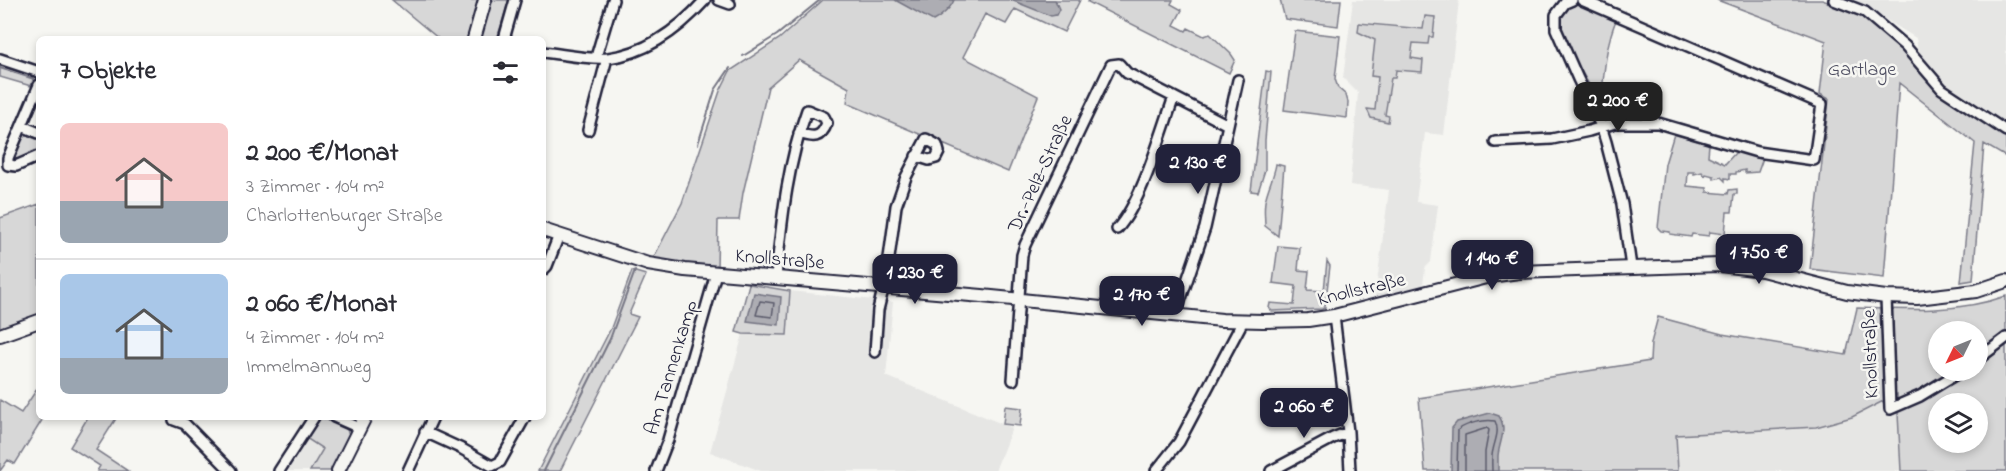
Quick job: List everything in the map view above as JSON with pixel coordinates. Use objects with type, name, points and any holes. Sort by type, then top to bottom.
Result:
[{"type":"street","points":[[475,36],[485,0]]},
{"type":"street","points":[[505,36],[515,0]]},
{"type":"street","points":[[588,130],[613,0]]},
{"type":"street","points":[[546,52],[602,58],[630,53],[654,43],[683,23],[705,0]]},
{"type":"street","points":[[718,0],[730,4]]},
{"type":"street","points":[[1572,0],[1565,3],[1557,15],[1556,29],[1601,126],[1622,204],[1631,267]]},
{"type":"street","points":[[1495,142],[1552,139],[1615,123],[1658,123],[1757,152],[1814,160],[1822,104],[1582,0]]},
{"type":"street","points":[[1834,0],[1865,12],[1905,46],[1942,89],[2006,131]]},
{"type":"street","points":[[0,59],[36,71]]},
{"type":"street","name":"Dr.-Pelz-Straße","points":[[1020,300],[1022,255],[1025,245],[1111,65],[1119,64],[1127,73],[1174,97]]},
{"type":"street","points":[[1175,316],[1205,228],[1238,80]]},
{"type":"street","points":[[36,93],[8,158],[8,165],[16,166],[36,157]]},
{"type":"street","points":[[1117,229],[1127,218],[1174,97],[1227,124]]},
{"type":"street","points":[[22,126],[36,132]]},
{"type":"street","points":[[776,277],[784,198],[799,133]]},
{"type":"street","points":[[875,352],[878,310],[887,273],[897,206],[906,177],[916,156]]},
{"type":"street","name":"Knollstraße","points":[[546,231],[648,264],[716,273],[1243,321],[1308,320],[1334,316],[1490,276],[1519,272],[1719,265],[1742,267],[1847,292],[1917,298],[1976,291],[2006,281]]},
{"type":"street","points":[[546,267],[559,235]]},
{"type":"street","name":"Am Tannenkamp","points":[[656,471],[668,440],[716,273]]},
{"type":"street","name":"Knollstraße","points":[[1886,297],[1890,409],[1948,381]]},
{"type":"street","points":[[1013,380],[1020,300]]},
{"type":"street","points":[[1334,316],[1348,432],[1350,471]]},
{"type":"street","points":[[1156,471],[1179,442],[1243,321]]},
{"type":"street","points":[[0,335],[36,322]]},
{"type":"street","points":[[1988,352],[2006,338]]},
{"type":"street","points":[[174,420],[185,424],[231,471]]},
{"type":"street","points":[[279,471],[312,420]]},
{"type":"street","points":[[408,471],[431,420]]},
{"type":"street","points":[[425,432],[492,466],[500,462],[523,420]]},
{"type":"street","points":[[338,471],[362,423]]},
{"type":"street","points":[[1271,471],[1348,432]]},
{"type":"shaded area","points":[[1353,0],[1459,0],[1444,135],[1425,133],[1416,202],[1438,205],[1431,262],[1425,268],[1423,285],[1375,298],[1389,190],[1350,185],[1358,93],[1343,78]]},
{"type":"shaded area","points":[[1847,0],[2006,0],[2006,125],[1965,100],[1938,78],[1918,51],[1916,38],[1862,5]]},
{"type":"shaded area","points":[[790,291],[893,302],[886,376],[1012,428],[995,471],[761,471],[710,452],[743,334],[787,334]]},
{"type":"shaded area","points":[[1898,394],[1901,471],[1678,471],[1676,435],[1816,427],[1852,417]]},
{"type":"shaded area","points":[[303,436],[323,449],[310,471],[282,471]]},
{"type":"green space","points":[[392,0],[509,0],[498,36],[435,36]]},
{"type":"green space","points":[[823,0],[1080,0],[1064,32],[1015,9],[1006,24],[985,14],[963,57],[1038,96],[1008,172],[847,103],[849,88],[799,60],[768,87],[743,193],[739,220],[718,220],[717,269],[653,259],[682,203],[720,91],[730,71],[779,39]]},
{"type":"green space","points":[[1089,0],[1173,0],[1171,4],[1182,10],[1174,25],[1186,31],[1188,28],[1204,36],[1210,34],[1235,60],[1229,73],[1088,2]]},
{"type":"green space","points":[[1280,0],[1341,0],[1338,26],[1285,19]]},
{"type":"green space","name":"Gartlage","points":[[1717,0],[1822,0],[1860,13],[1900,48],[1935,87],[2006,134],[2006,157],[1984,144],[1973,280],[1961,282],[1975,143],[1899,83],[1884,278],[1810,269],[1829,99],[1820,94],[1826,41]]},
{"type":"green space","points":[[1577,2],[1617,18],[1607,49],[1601,104],[1569,48],[1561,25],[1563,12]]},
{"type":"green space","points":[[1425,16],[1435,17],[1433,37],[1429,37],[1428,44],[1413,43],[1411,58],[1423,60],[1422,72],[1396,70],[1395,78],[1391,78],[1385,115],[1389,116],[1388,122],[1371,118],[1367,109],[1375,110],[1378,77],[1371,76],[1375,40],[1358,32],[1359,23],[1423,29]]},
{"type":"green space","points":[[1295,31],[1340,36],[1335,79],[1338,88],[1346,95],[1347,118],[1284,110]]},
{"type":"green space","points":[[0,64],[31,74],[33,80],[31,86],[0,77]]},
{"type":"green space","points":[[1266,71],[1271,72],[1265,140],[1265,170],[1258,192],[1251,191]]},
{"type":"green space","points":[[1674,134],[1709,144],[1708,156],[1725,164],[1736,152],[1763,158],[1758,172],[1745,173],[1745,170],[1736,172],[1736,174],[1730,174],[1730,179],[1725,178],[1725,181],[1721,177],[1714,179],[1714,176],[1706,174],[1705,176],[1702,172],[1694,174],[1694,172],[1688,172],[1687,186],[1707,188],[1707,192],[1728,194],[1729,190],[1737,189],[1737,194],[1734,194],[1732,212],[1727,212],[1725,234],[1710,232],[1709,236],[1692,234],[1691,237],[1670,234],[1658,228],[1665,164]]},
{"type":"green space","points":[[26,135],[36,139],[36,153],[21,160],[16,159],[14,154],[21,138]]},
{"type":"green space","points":[[1276,164],[1284,166],[1278,236],[1265,226],[1264,212]]},
{"type":"green space","points":[[36,205],[36,317],[0,331],[0,218]]},
{"type":"green space","points":[[1278,246],[1300,248],[1298,270],[1309,271],[1307,290],[1324,291],[1327,261],[1330,266],[1325,307],[1272,311],[1269,308],[1270,303],[1294,305],[1296,286],[1273,283]]},
{"type":"green space","points":[[632,271],[646,275],[629,314],[638,317],[560,471],[538,471],[611,328]]},
{"type":"green space","points":[[749,284],[790,291],[787,335],[736,332]]},
{"type":"green space","points":[[2006,296],[2006,471],[1901,471],[1897,394],[1852,417],[1816,427],[1676,435],[1678,471],[1425,471],[1419,398],[1650,361],[1651,343],[1658,317],[1722,334],[1846,355],[1857,308],[1932,309],[1970,305]]},
{"type":"green space","points":[[36,390],[36,420],[42,420],[15,464],[8,460],[0,471],[0,400],[21,413]]},
{"type":"green space","points":[[1005,406],[1022,408],[1020,426],[1003,424]]},
{"type":"green space","points":[[86,420],[115,420],[96,450],[128,471],[97,471],[100,466],[70,447]]},
{"type":"green space","points":[[315,420],[328,420],[346,428],[350,436],[334,471],[310,471],[323,449],[303,436]]},
{"type":"water","points":[[895,0],[954,0],[945,12],[933,21]]},
{"type":"water","points":[[1011,0],[1055,0],[1059,9],[1056,15],[1051,16]]},
{"type":"water","points":[[754,293],[781,297],[779,325],[747,321]]},
{"type":"water","points":[[1490,413],[1499,416],[1503,426],[1498,471],[1451,471],[1452,428],[1457,422]]},
{"type":"waterway","points":[[743,56],[777,35],[820,0]]},
{"type":"waterway","points":[[0,68],[34,79]]},
{"type":"waterway","points":[[698,144],[715,90],[730,68]]},
{"type":"waterway","points":[[544,471],[610,339],[635,271]]}]
